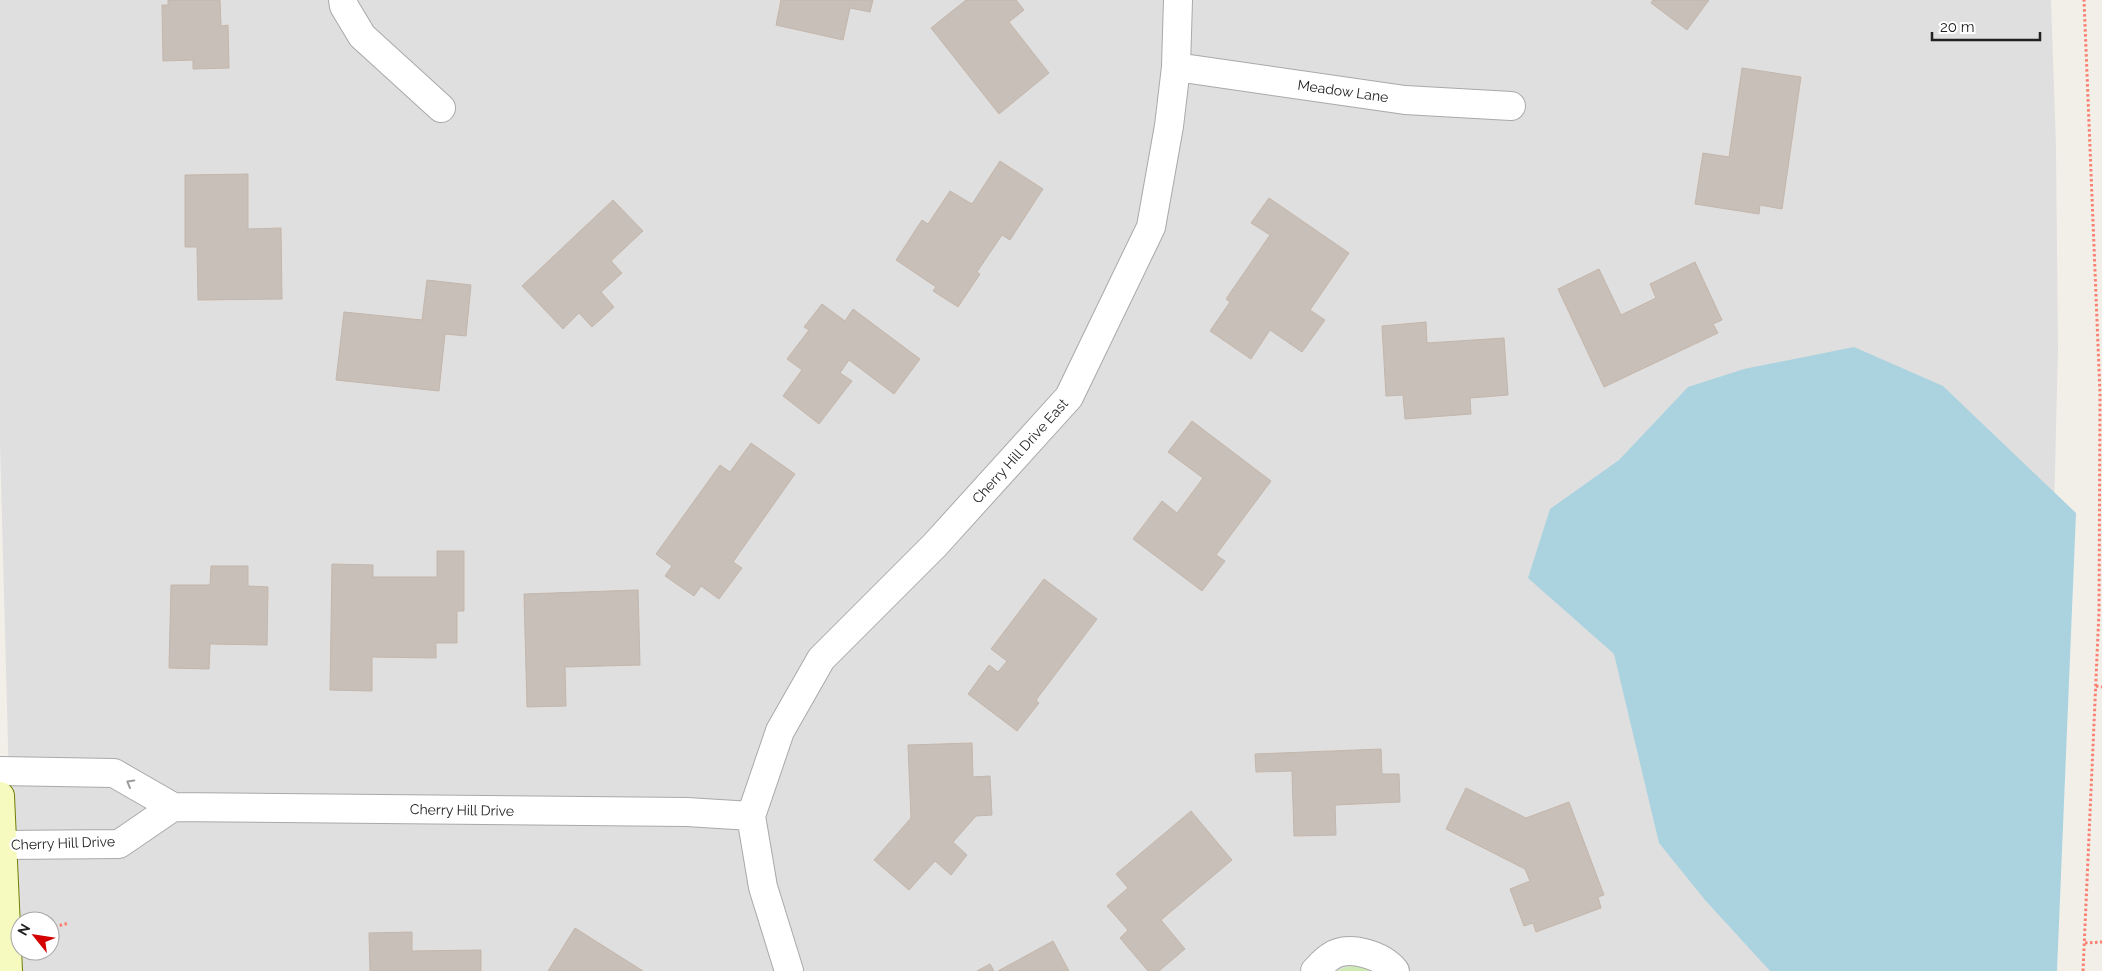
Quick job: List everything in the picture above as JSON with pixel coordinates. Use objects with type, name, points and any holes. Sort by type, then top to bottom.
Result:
[{"type":"main road","points":[[0,796],[8,971]]},
{"type":"street","points":[[343,0],[344,6],[362,36],[442,108]]},
{"type":"street","name":"Cherry Hill Drive East","points":[[751,816],[780,731],[821,659],[935,544],[1069,397],[1151,228],[1169,126],[1176,67],[1178,0]]},
{"type":"street","name":"Meadow Lane","points":[[1176,67],[1405,100],[1510,106]]},
{"type":"street","name":"Cherry Hill Drive","points":[[0,772],[114,773],[173,807],[687,812],[751,816]]},
{"type":"street","name":"Cherry Hill Drive","points":[[3,845],[119,844],[173,807]]},
{"type":"street","points":[[751,816],[764,887],[789,971]]},
{"type":"street","points":[[1315,971],[1331,956],[1354,951],[1374,955],[1395,971]]},
{"type":"path","points":[[2084,0],[2100,394],[2099,611],[2084,971]]},
{"type":"path","points":[[2096,686],[2102,687]]},
{"type":"path","points":[[60,925],[69,923]]},
{"type":"path","points":[[2085,943],[2102,942]]},
{"type":"shaded area","points":[[0,0],[2051,0],[2056,148],[2058,349],[2050,675],[2039,971],[14,971],[14,961],[60,961],[60,911],[12,911],[0,443]]},
{"type":"green space","points":[[1358,966],[1372,971],[1337,971],[1346,967]]},
{"type":"water","points":[[1854,347],[1943,386],[2076,513],[2057,971],[1770,971],[1705,900],[1659,843],[1614,654],[1528,578],[1550,509],[1619,460],[1688,387],[1744,369]]},
{"type":"building","points":[[168,0],[220,0],[221,26],[228,25],[229,68],[193,69],[193,60],[163,61],[162,5],[168,5]]},
{"type":"building","points":[[781,0],[873,0],[870,12],[850,8],[843,40],[776,25]]},
{"type":"building","points":[[966,0],[1016,0],[1024,10],[1009,22],[1049,73],[999,114],[931,28]]},
{"type":"building","points":[[1653,0],[1709,0],[1687,30],[1651,3]]},
{"type":"building","points":[[1742,68],[1801,77],[1782,209],[1760,205],[1759,214],[1695,204],[1703,153],[1729,157]]},
{"type":"building","points":[[1000,161],[1043,189],[1010,240],[1002,235],[977,272],[980,274],[958,307],[933,291],[936,287],[896,260],[922,220],[928,224],[950,191],[972,204]]},
{"type":"building","points":[[248,174],[248,229],[281,228],[282,299],[198,300],[197,247],[185,247],[185,175]]},
{"type":"building","points":[[1269,198],[1349,253],[1310,310],[1325,320],[1302,352],[1270,330],[1251,359],[1210,331],[1230,302],[1226,299],[1270,235],[1251,223]]},
{"type":"building","points":[[613,200],[643,231],[611,261],[622,273],[601,292],[614,307],[592,327],[579,313],[563,329],[522,286]]},
{"type":"building","points":[[1695,262],[1722,320],[1713,324],[1718,333],[1604,387],[1558,289],[1599,269],[1621,315],[1656,298],[1650,284]]},
{"type":"building","points":[[427,280],[471,285],[466,336],[445,334],[439,391],[336,380],[344,312],[422,320]]},
{"type":"building","points":[[822,304],[845,321],[853,309],[920,359],[894,394],[849,360],[840,373],[852,381],[819,424],[783,396],[802,370],[787,359],[809,330],[804,327]]},
{"type":"building","points":[[1426,322],[1427,343],[1504,338],[1508,395],[1470,398],[1471,414],[1405,419],[1403,395],[1386,396],[1382,326]]},
{"type":"building","points":[[1192,421],[1271,481],[1216,555],[1225,561],[1202,591],[1133,539],[1162,501],[1177,513],[1203,478],[1168,452]]},
{"type":"building","points":[[751,443],[795,474],[733,562],[742,568],[719,599],[701,586],[694,596],[665,576],[672,566],[656,554],[720,465],[730,472]]},
{"type":"building","points":[[437,551],[464,551],[464,611],[457,611],[457,643],[436,643],[436,658],[372,657],[372,691],[330,690],[332,564],[373,565],[373,577],[437,577]]},
{"type":"building","points":[[211,566],[248,566],[248,586],[268,587],[267,645],[210,644],[209,669],[169,668],[171,585],[210,585]]},
{"type":"building","points":[[1044,579],[1097,619],[1036,700],[1039,703],[1017,731],[968,694],[989,665],[998,672],[1007,661],[991,649]]},
{"type":"building","points":[[638,590],[640,665],[565,667],[566,706],[527,707],[524,594]]},
{"type":"building","points":[[972,743],[973,777],[990,776],[992,815],[976,816],[953,842],[967,855],[951,875],[935,861],[909,890],[874,860],[911,818],[908,745]]},
{"type":"building","points":[[1381,749],[1382,774],[1399,774],[1400,802],[1335,805],[1336,835],[1294,836],[1292,771],[1256,772],[1255,754]]},
{"type":"building","points":[[1466,788],[1526,818],[1569,802],[1604,895],[1598,897],[1601,908],[1536,932],[1533,923],[1524,926],[1510,889],[1530,881],[1525,869],[1446,829]]},
{"type":"building","points":[[1191,811],[1232,860],[1161,920],[1185,949],[1159,971],[1148,971],[1120,938],[1128,930],[1107,906],[1128,888],[1116,874]]},
{"type":"building","points":[[575,928],[643,971],[548,971]]},
{"type":"building","points":[[412,932],[412,951],[481,950],[481,971],[370,971],[369,933]]},
{"type":"building","points":[[1053,941],[1069,971],[998,971]]},
{"type":"building","points":[[990,964],[994,971],[977,971]]}]
